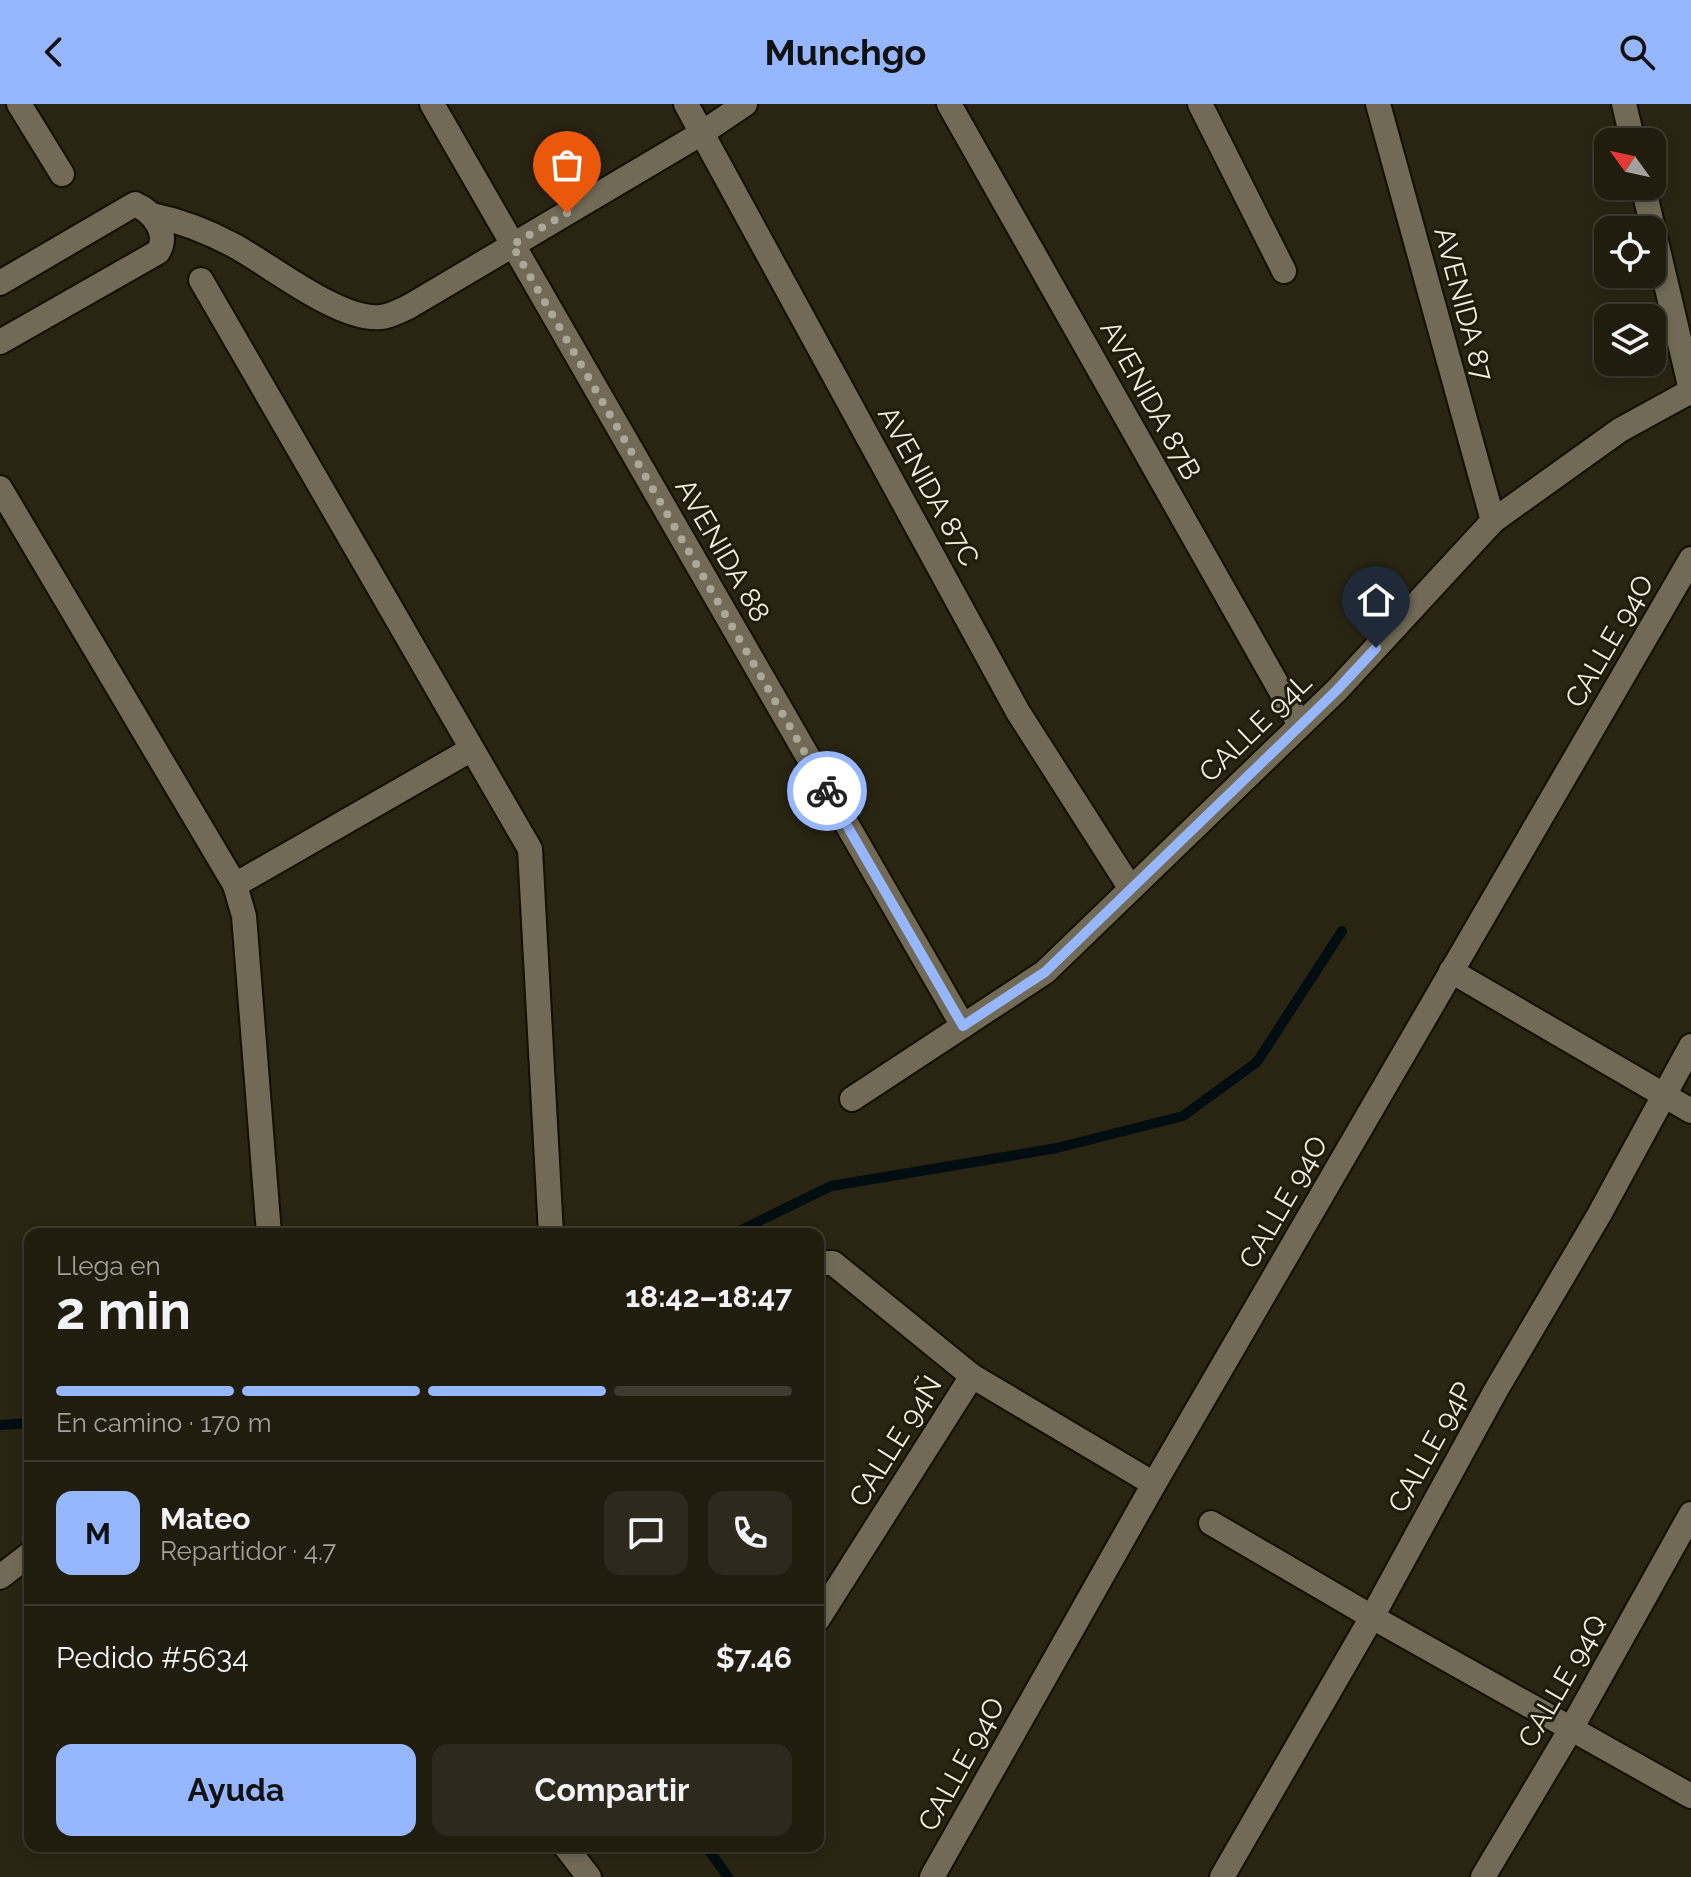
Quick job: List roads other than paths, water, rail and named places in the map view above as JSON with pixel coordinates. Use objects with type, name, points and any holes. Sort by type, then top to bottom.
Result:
[{"type":"street","points":[[19,104],[62,174]]},
{"type":"street","name":"AVENIDA 88","points":[[432,104],[963,1026]]},
{"type":"street","name":"AVENIDA 87C","points":[[686,104],[1018,712],[1131,889]]},
{"type":"street","points":[[0,283],[135,204],[152,215],[180,221],[234,245],[298,287],[337,306],[382,317],[410,306],[702,133],[745,104]]},
{"type":"street","name":"AVENIDA 87B","points":[[949,104],[1300,725]]},
{"type":"street","points":[[1200,104],[1284,271]]},
{"type":"street","name":"AVENIDA 87","points":[[1378,104],[1493,521]]},
{"type":"street","points":[[1624,104],[1630,128]]},
{"type":"street","points":[[1646,200],[1691,390]]},
{"type":"street","points":[[0,342],[158,252],[164,243],[163,236],[152,215]]},
{"type":"street","points":[[201,280],[530,849],[551,1228]]},
{"type":"street","name":"CALLE 94L","points":[[852,1099],[1045,972],[1337,690],[1493,521],[1620,430],[1691,390]]},
{"type":"street","points":[[0,488],[235,885],[244,916],[269,1228]]},
{"type":"street","name":"CALLE 94O","points":[[932,1877],[1154,1484],[1691,559]]},
{"type":"street","points":[[235,885],[472,749]]},
{"type":"street","points":[[1451,971],[1691,1111]]},
{"type":"street","name":"CALLE 94P","points":[[1222,1877],[1372,1617],[1496,1390],[1599,1215],[1691,1046]]},
{"type":"street","points":[[824,1264],[838,1267],[972,1376],[1154,1484]]},
{"type":"street","name":"CALLE 94Ñ","points":[[824,1610],[972,1376]]},
{"type":"street","name":"CALLE 94Q","points":[[1483,1877],[1571,1729],[1691,1514]]},
{"type":"street","points":[[1211,1523],[1691,1796]]},
{"type":"street","points":[[0,1577],[24,1559]]},
{"type":"street","points":[[570,1852],[589,1877]]},
{"type":"waterway","points":[[745,1228],[831,1186],[1057,1148],[1183,1116],[1257,1062],[1342,931]]},
{"type":"waterway","points":[[0,1425],[24,1423]]},
{"type":"waterway","points":[[710,1852],[728,1877]]}]
